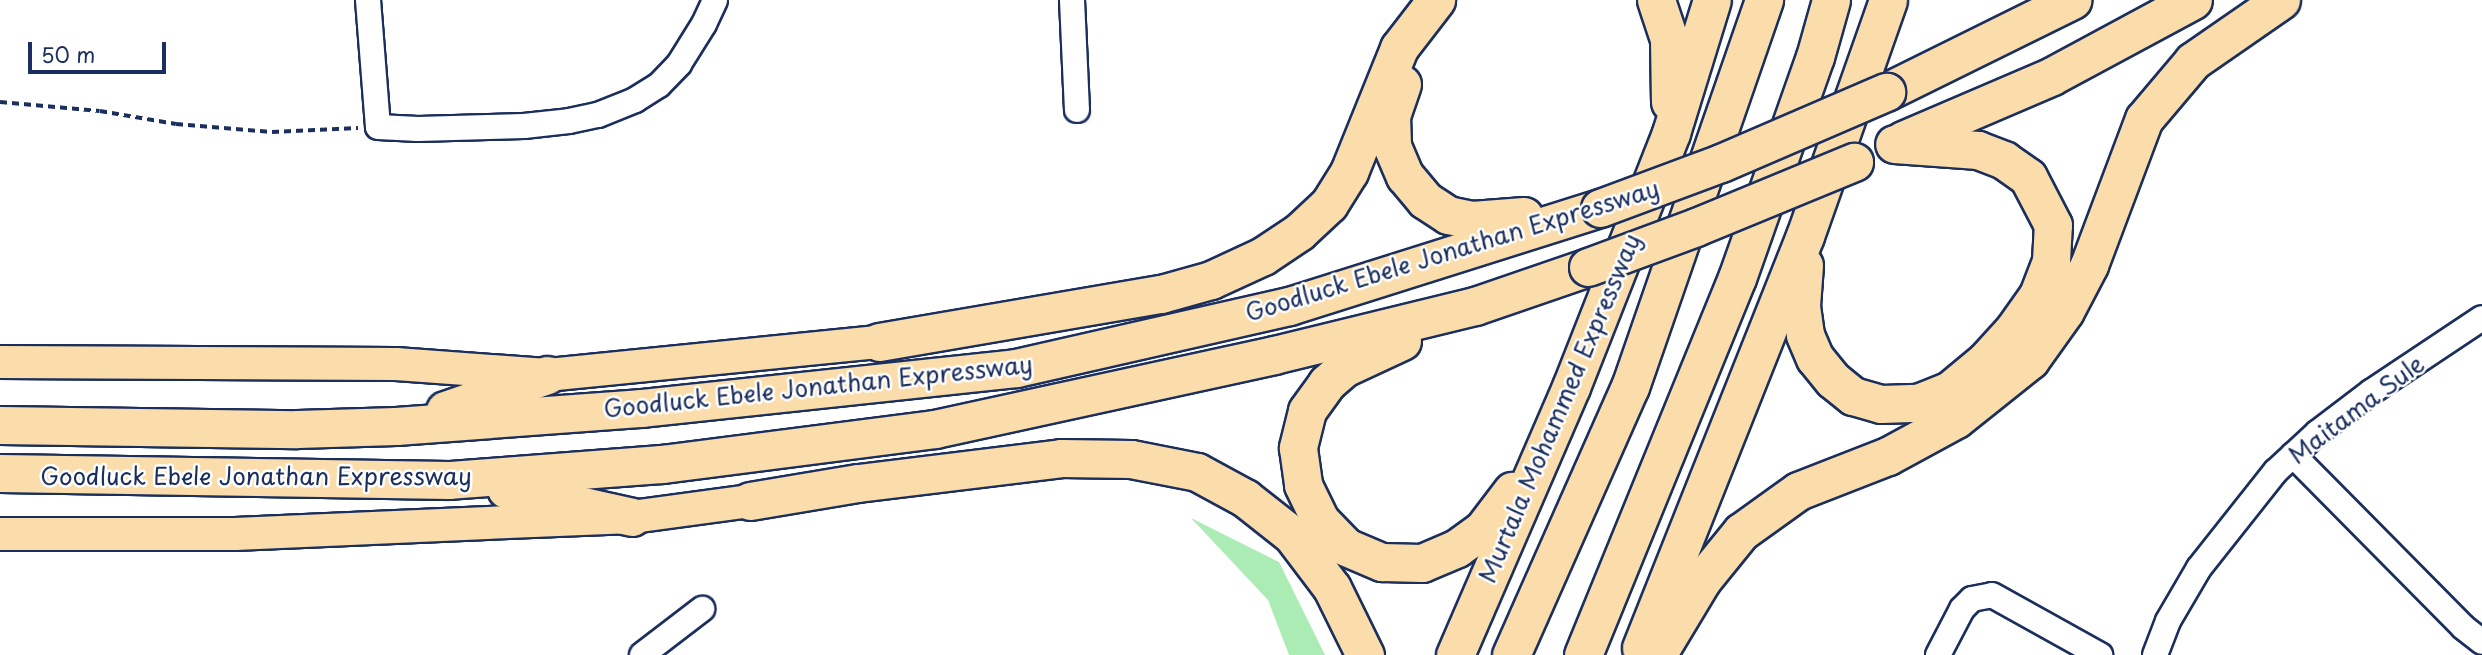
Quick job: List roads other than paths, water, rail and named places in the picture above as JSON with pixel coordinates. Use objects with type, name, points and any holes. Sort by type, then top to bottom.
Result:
[{"type":"highway","points":[[879,342],[1161,294],[1211,280],[1263,256],[1299,232],[1329,204],[1349,172],[1399,48],[1436,0]]},
{"type":"highway","points":[[1463,0],[1428,38],[1400,88],[1391,116],[1392,146],[1405,176],[1425,200],[1448,215],[1472,220],[1593,210]]},
{"type":"highway","points":[[1656,0],[1669,39],[1671,133]]},
{"type":"highway","name":"Murtala Mohammed Expressway","points":[[1455,655],[1571,387],[1671,133],[1712,0]]},
{"type":"highway","points":[[1743,0],[1743,66]]},
{"type":"highway","name":"Murtala Mohammed Expressway","points":[[1511,655],[1630,387],[1764,0]]},
{"type":"highway","points":[[1583,655],[1737,278],[1815,57],[1831,0]]},
{"type":"highway","points":[[1638,655],[1805,236],[1888,0]]},
{"type":"highway","points":[[2030,21],[2060,0]]},
{"type":"highway","points":[[2030,21],[2071,0]]},
{"type":"highway","name":"Goodluck Ebele Jonathan Expressway","points":[[0,473],[449,480],[662,464],[935,429],[1274,355],[1475,306],[1722,217],[1854,162],[2052,76],[2193,0]]},
{"type":"highway","points":[[1657,655],[1702,580],[1741,532],[1798,491],[1888,456],[1956,419],[2030,360],[2065,311],[2089,265],[2144,119],[2193,61],[2281,0]]},
{"type":"highway","name":"Goodluck Ebele Jonathan Expressway","points":[[0,425],[297,429],[396,426],[655,407],[1016,368],[1289,306],[1593,210],[1721,163],[1886,92],[2030,21]]},
{"type":"highway","points":[[1805,236],[1801,306],[1805,335],[1815,358],[1833,380],[1853,396],[1881,404],[1918,403],[1950,390],[1986,360],[2014,329],[2038,295],[2051,261],[2053,225],[2028,177],[2004,159],[1958,146],[1894,144]]},
{"type":"highway","points":[[1475,306],[1355,362],[1327,383],[1307,411],[1298,448],[1303,485],[1320,520],[1346,547],[1382,562],[1422,563],[1457,548],[1495,516],[1571,387]]},
{"type":"highway","points":[[879,342],[1016,368]]},
{"type":"highway","points":[[396,426],[547,375]]},
{"type":"highway","points":[[750,501],[935,429]]},
{"type":"highway","points":[[750,501],[859,483],[1061,458],[1131,459],[1198,472],[1244,498],[1292,535],[1332,588],[1365,655]]},
{"type":"highway","points":[[449,480],[547,496],[632,517]]},
{"type":"main road","name":"Goodluck Ebele Jonathan Expressway","points":[[0,362],[396,363],[547,375],[879,342]]},
{"type":"main road","name":"Goodluck Ebele Jonathan Expressway","points":[[0,534],[235,534],[632,517],[750,501]]},
{"type":"street","points":[[368,0],[378,127],[524,127],[598,115],[635,100],[659,85],[679,64],[704,24],[715,0]]},
{"type":"street","points":[[1072,0],[1077,110]]},
{"type":"street","name":"Maitama Sule","points":[[2155,655],[2168,621],[2199,568],[2235,518],[2293,455],[2371,392],[2482,318]]},
{"type":"street","points":[[2293,455],[2463,627],[2482,642]]},
{"type":"street","points":[[1938,655],[1962,609],[1972,599],[1992,595],[2101,655]]},
{"type":"street","points":[[642,655],[702,609]]}]
